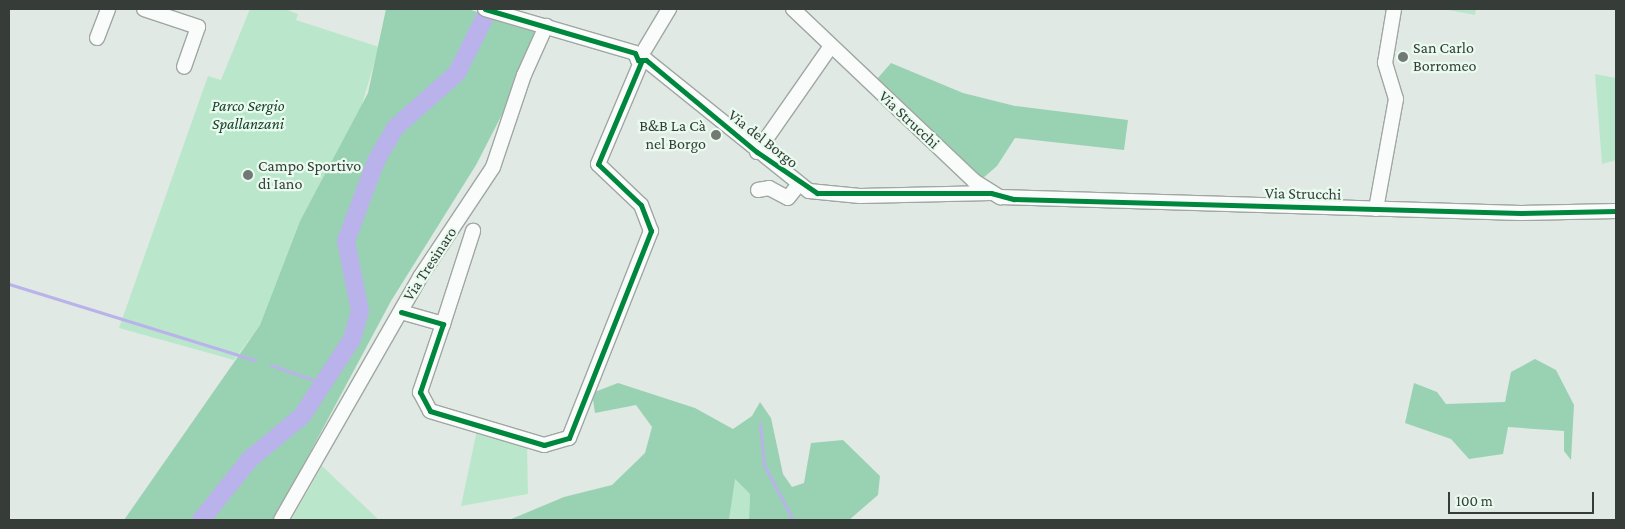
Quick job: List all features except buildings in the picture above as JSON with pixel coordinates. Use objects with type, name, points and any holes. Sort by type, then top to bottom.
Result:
[{"type":"street","points":[[97,38],[108,9]]},
{"type":"street","points":[[144,9],[198,28],[184,67]]},
{"type":"street","name":"Via del Borgo","points":[[484,9],[642,56],[757,152],[800,184],[816,193],[838,195],[991,193]]},
{"type":"street","points":[[473,231],[420,392],[430,411],[544,445],[569,438],[651,231],[641,205],[598,164],[642,56],[669,9]]},
{"type":"street","name":"Via Strucchi","points":[[793,9],[991,193],[1014,199],[1376,208],[1616,211]]},
{"type":"street","points":[[1376,208],[1396,99],[1385,63],[1394,9]]},
{"type":"street","name":"Via Tresinaro","points":[[281,520],[400,312],[493,167],[524,75],[546,26]]},
{"type":"street","name":"Via del Borgo","points":[[757,152],[831,46]]},
{"type":"street","points":[[758,190],[768,188],[788,198],[800,184]]},
{"type":"street","points":[[400,312],[443,324]]},
{"type":"green space","name":"Campo Sportivo di Iano","points":[[250,9],[285,9],[298,14],[296,20],[379,47],[360,111],[300,221],[260,325],[234,360],[119,328],[208,76],[221,80]]},
{"type":"green space","points":[[386,9],[468,9],[537,31],[512,95],[476,165],[391,301],[274,520],[124,520],[260,325],[300,221],[368,93]]},
{"type":"green space","points":[[1443,9],[1476,9],[1475,15]]},
{"type":"green space","points":[[891,63],[963,93],[1015,106],[1128,120],[1124,150],[1015,138],[997,166],[982,179],[877,79]]},
{"type":"green space","points":[[1595,74],[1616,78],[1616,160],[1602,164]]},
{"type":"green space","points":[[1535,359],[1556,370],[1574,405],[1571,460],[1564,451],[1564,431],[1508,427],[1503,454],[1469,459],[1451,439],[1405,423],[1414,383],[1437,392],[1446,404],[1505,402],[1511,372]]},
{"type":"green space","points":[[618,383],[695,408],[733,429],[752,416],[760,402],[771,418],[783,474],[792,487],[804,483],[811,443],[843,440],[880,476],[878,495],[849,520],[749,520],[750,494],[735,479],[729,520],[509,520],[564,497],[612,485],[645,453],[652,427],[636,405],[595,413],[592,393]]},
{"type":"green space","points":[[477,430],[527,446],[528,494],[461,506]]},
{"type":"green space","points":[[322,466],[379,520],[291,520]]},
{"type":"green space","points":[[734,478],[750,494],[749,520],[729,520]]},
{"type":"waterway","points":[[201,520],[250,459],[302,416],[352,339],[360,311],[346,241],[376,161],[396,127],[457,73],[489,9]]},
{"type":"waterway","points":[[9,284],[254,360]]},
{"type":"waterway","points":[[271,365],[325,384]]},
{"type":"waterway","points":[[760,424],[764,465],[793,520]]},
{"type":"cycle path","points":[[485,9],[635,53],[638,60],[646,60],[757,152],[817,193],[991,193],[1014,199],[1521,213],[1616,211]]},
{"type":"cycle path","points":[[401,312],[443,324],[420,392],[430,411],[544,445],[569,438],[651,231],[641,205],[598,164],[641,62]]},
{"type":"place","name":"San Carlo Borromeo","points":[[1403,57]]},
{"type":"place","name":"B&B La Cà nel Borgo","points":[[716,135]]},
{"type":"place","name":"Campo Sportivo di Iano","points":[[248,175]]},
{"type":"park label","name":"Parco Sergio Spallanzani","points":[[248,115]]}]
